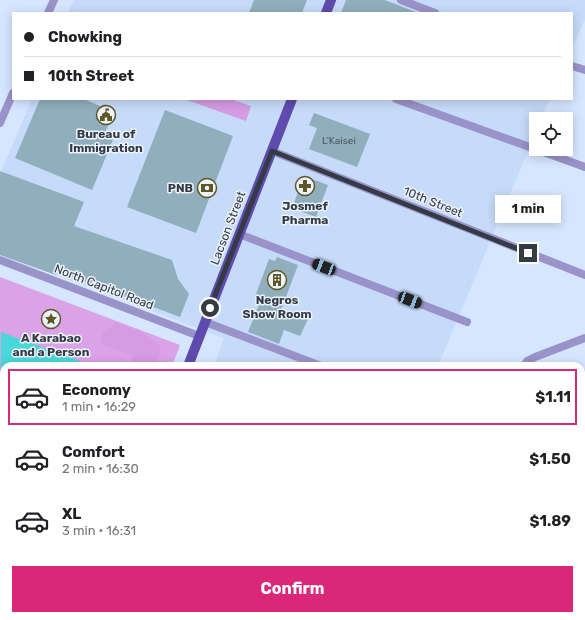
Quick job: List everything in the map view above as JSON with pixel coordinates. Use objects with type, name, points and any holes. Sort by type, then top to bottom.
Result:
[{"type":"main road","points":[[326,12],[331,0]]},
{"type":"main road","name":"Lacson Street","points":[[189,362],[292,100]]},
{"type":"street","points":[[48,12],[54,0]]},
{"type":"street","points":[[402,0],[432,12]]},
{"type":"street","points":[[573,66],[585,70]]},
{"type":"street","points":[[0,123],[12,95]]},
{"type":"street","points":[[399,100],[585,167]]},
{"type":"street","name":"10th Street","points":[[272,151],[585,275]]},
{"type":"street","points":[[239,234],[467,322]]},
{"type":"street","name":"North Capitol Road","points":[[0,260],[199,336]]},
{"type":"street","points":[[205,322],[310,362]]},
{"type":"street","points":[[526,362],[535,357],[585,338]]},
{"type":"shaded area","points":[[74,0],[585,0],[585,20],[573,46],[573,12],[68,12]]},
{"type":"shaded area","points":[[32,100],[550,100],[544,112],[529,112],[529,149],[440,362],[215,362],[224,338],[0,254],[0,174]]},
{"type":"shaded area","points":[[187,100],[233,100],[251,106],[246,121]]},
{"type":"shaded area","points":[[0,277],[180,345],[174,362],[0,362]]},
{"type":"shaded area","points":[[115,323],[141,332],[160,346],[161,352],[157,362],[131,362],[133,356],[100,343],[103,333]]},
{"type":"shaded area","points":[[1,332],[80,361],[80,362],[1,362]]},
{"type":"building","points":[[254,0],[307,0],[302,12],[249,12]]},
{"type":"building","points":[[346,0],[385,0],[415,12],[341,12]]},
{"type":"building","points":[[40,100],[86,100],[102,107],[104,104],[116,110],[103,136],[113,140],[92,190],[15,158]]},
{"type":"building","points":[[165,110],[233,136],[196,233],[127,207]]},
{"type":"building","points":[[314,113],[370,134],[357,167],[309,149],[317,128],[309,125]]},
{"type":"building","points":[[0,171],[84,202],[74,226],[172,260],[178,279],[189,294],[180,317],[57,271],[56,275],[0,255]]},
{"type":"building","points":[[304,176],[328,185],[316,217],[292,208]]},
{"type":"building","points":[[277,257],[298,265],[281,310],[308,319],[300,336],[284,330],[279,344],[248,332],[262,297],[256,294],[269,259],[275,261]]},
{"type":"place","name":"Bureau of Immigration","points":[[106,115]]},
{"type":"place","name":"Josmef Pharma","points":[[305,186]]},
{"type":"place","name":"PNB","points":[[207,188]]},
{"type":"place","name":"Negros Show Room","points":[[277,280]]},
{"type":"place","name":"A Karabao and a Person","points":[[51,319]]},
{"type":"route","points":[[210,308],[272,151],[528,253]]}]
